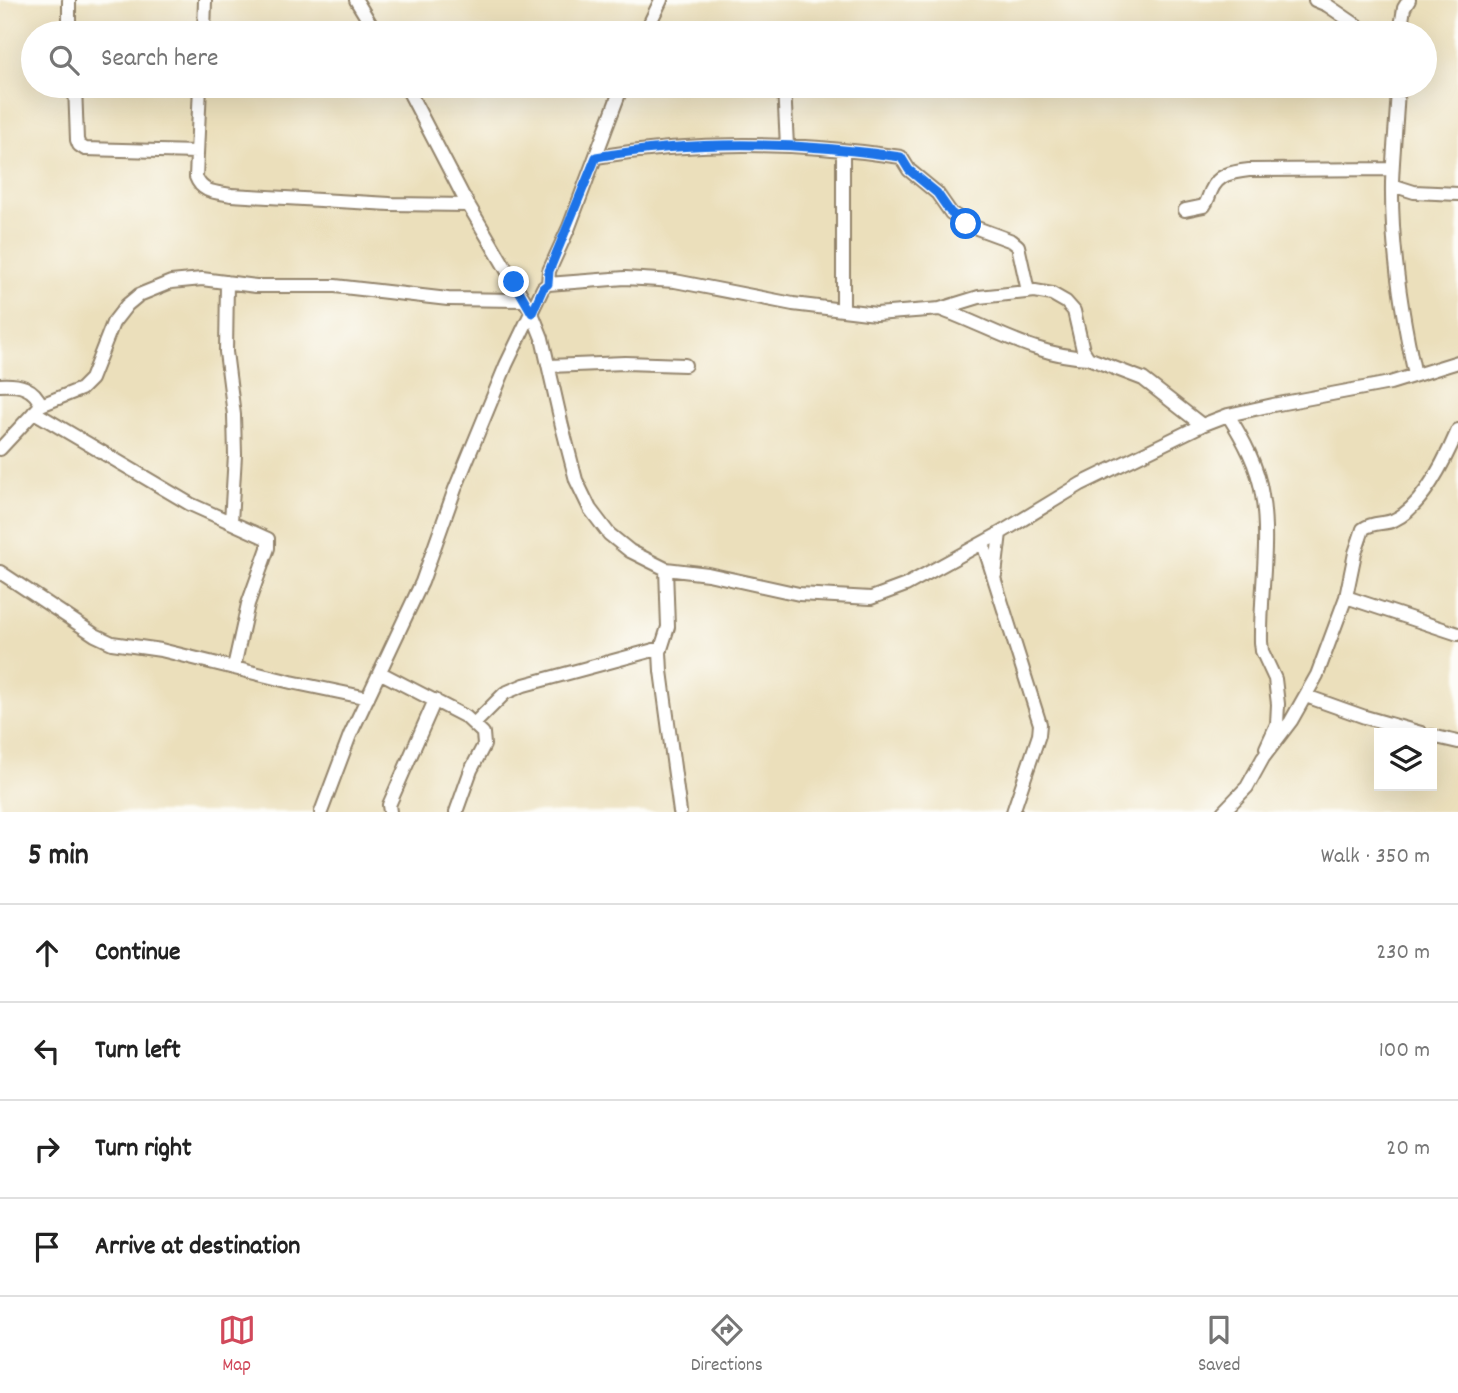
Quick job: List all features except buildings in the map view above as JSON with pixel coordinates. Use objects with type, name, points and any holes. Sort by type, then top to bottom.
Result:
[{"type":"street","points":[[69,0],[69,21]]},
{"type":"street","points":[[204,21],[205,0]]},
{"type":"street","points":[[356,0],[369,21]]},
{"type":"street","points":[[651,21],[661,0]]},
{"type":"street","points":[[1315,0],[1350,21]]},
{"type":"street","points":[[1402,21],[1404,8],[1409,0]]},
{"type":"street","points":[[75,98],[77,140],[85,149],[197,152]]},
{"type":"street","points":[[199,98],[197,177],[199,185],[207,190],[231,195],[390,204],[468,205]]},
{"type":"street","points":[[412,98],[468,205],[532,313],[542,338],[576,480],[590,509],[609,534],[630,551],[666,569],[720,576],[799,594],[871,598],[906,586],[1081,484],[1202,425],[1228,415],[1317,395],[1390,383],[1458,362]]},
{"type":"street","points":[[548,284],[549,271],[618,98]]},
{"type":"street","points":[[785,98],[787,146]]},
{"type":"street","points":[[1397,98],[1392,169],[1397,288],[1415,375]]},
{"type":"street","points":[[596,157],[665,148],[729,144],[843,150],[901,157],[909,170],[937,193],[951,213],[974,228],[1012,241],[1018,246],[1028,291]]},
{"type":"street","points":[[843,150],[843,309]]},
{"type":"street","points":[[1185,210],[1204,206],[1216,181],[1234,172],[1392,169]]},
{"type":"street","points":[[1392,185],[1414,192],[1458,194]]},
{"type":"street","points":[[321,812],[345,747],[422,582],[455,488],[506,365],[543,288],[548,284],[625,278],[675,281],[781,302],[876,314],[940,309],[979,298],[1028,291],[1052,294],[1066,302],[1074,311],[1083,350],[1088,358]]},
{"type":"street","points":[[0,449],[37,408],[81,389],[91,379],[114,323],[127,305],[139,296],[171,282],[202,279],[256,286],[335,286],[448,299],[524,300]]},
{"type":"street","points":[[227,282],[226,352],[236,455],[231,522]]},
{"type":"street","points":[[940,309],[975,321],[1032,348],[1070,357],[1088,358],[1143,379],[1202,425]]},
{"type":"street","points":[[549,366],[625,363],[685,365]]},
{"type":"street","points":[[0,385],[22,386],[30,390],[37,395],[37,408]]},
{"type":"street","points":[[37,408],[190,504],[268,539],[270,543],[248,604],[234,667]]},
{"type":"street","points":[[1228,415],[1244,440],[1262,491],[1261,642],[1262,651],[1275,679],[1279,716],[1263,758]]},
{"type":"street","points":[[1223,812],[1247,787],[1263,758],[1306,696],[1325,657],[1346,597],[1363,529],[1378,522],[1391,522],[1407,512],[1437,472],[1458,430]]},
{"type":"street","points":[[994,579],[1000,533]]},
{"type":"street","points":[[982,543],[1040,724],[1013,812]]},
{"type":"street","points":[[666,569],[668,627],[661,648],[661,671],[679,811]]},
{"type":"street","points":[[0,572],[111,643],[139,645],[368,698]]},
{"type":"street","points":[[1346,597],[1458,634]]},
{"type":"street","points":[[475,723],[505,693],[524,685],[661,648]]},
{"type":"street","points":[[381,673],[475,723],[483,733],[484,745],[471,770],[456,812]]},
{"type":"street","points":[[1306,696],[1365,718],[1402,728]]},
{"type":"street","points":[[390,812],[389,805],[435,701]]},
{"type":"street","points":[[1437,737],[1458,742]]},
{"type":"route","points":[[514,282],[532,313],[543,288],[548,284],[549,271],[596,157],[633,150],[729,144],[807,147],[901,157],[909,170],[937,193],[951,213],[966,224]]}]
